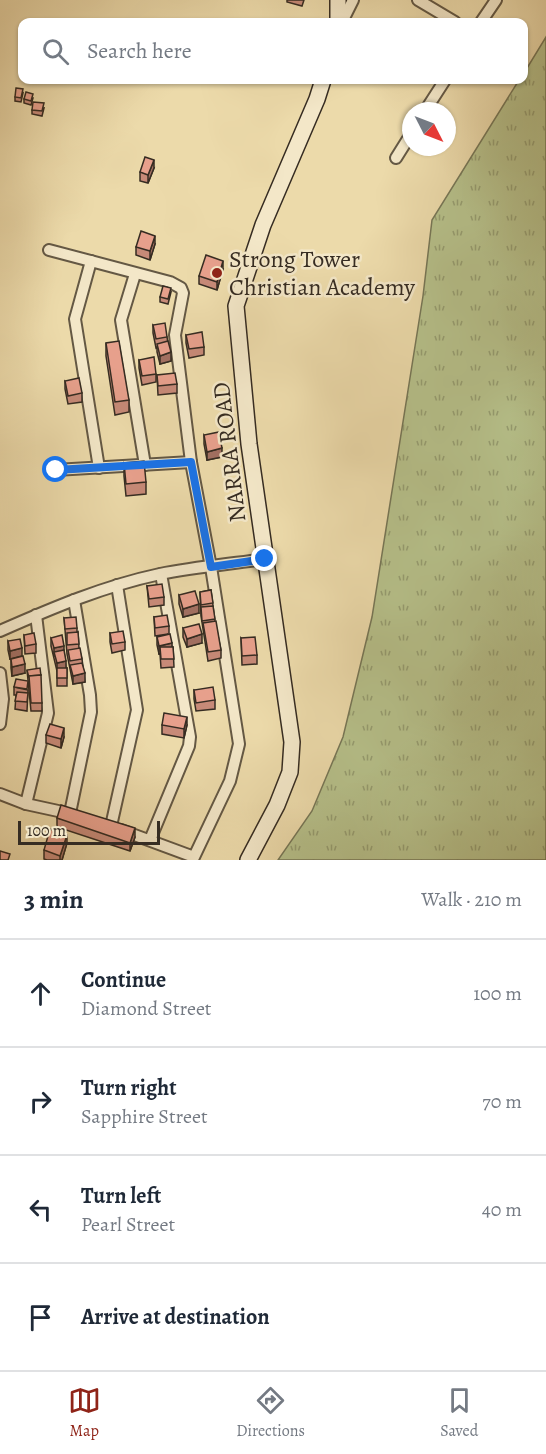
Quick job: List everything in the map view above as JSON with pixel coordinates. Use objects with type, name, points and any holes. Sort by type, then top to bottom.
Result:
[{"type":"street","points":[[338,0],[340,18]]},
{"type":"street","points":[[342,18],[353,0]]},
{"type":"street","points":[[418,0],[448,18]]},
{"type":"street","points":[[484,18],[496,0]]},
{"type":"street","name":"NARRA ROAD","points":[[248,860],[290,772],[292,741],[249,444],[236,306],[263,225],[322,84]]},
{"type":"street","points":[[431,102],[442,84]]},
{"type":"street","points":[[396,158],[402,148]]},
{"type":"street","points":[[49,250],[175,284],[183,293],[175,335],[191,462],[211,567],[238,744],[230,780],[194,857],[106,824],[137,710],[117,585]]},
{"type":"street","points":[[91,261],[75,319],[99,468]]},
{"type":"street","points":[[135,274],[121,320],[145,465]]},
{"type":"street","points":[[56,470],[191,462]]},
{"type":"street","points":[[0,632],[36,615],[117,585],[161,574],[265,559]]},
{"type":"street","points":[[150,840],[189,746],[190,736],[161,574]]},
{"type":"street","points":[[0,794],[26,804],[75,815],[91,712],[74,600]]},
{"type":"street","points":[[26,804],[48,713],[36,615]]},
{"type":"street","points":[[0,673],[3,699],[0,724]]},
{"type":"green space","points":[[546,37],[546,860],[278,860],[312,811],[343,737],[372,617],[423,296],[432,220],[517,84],[528,84],[528,66]]},
{"type":"building","points":[[16,88],[23,89],[21,98],[15,97]]},
{"type":"building","points":[[26,92],[33,94],[31,101],[24,99]]},
{"type":"building","points":[[33,102],[44,103],[42,111],[32,110]]},
{"type":"building","points":[[145,157],[154,160],[148,175],[140,172]]},
{"type":"building","points":[[141,231],[155,236],[150,251],[136,247]]},
{"type":"building","points":[[206,255],[223,261],[217,282],[199,276]]},
{"type":"building","points":[[163,286],[171,288],[168,299],[160,297]]},
{"type":"building","points":[[165,323],[167,337],[156,339],[153,325]]},
{"type":"building","points":[[202,332],[204,347],[189,349],[186,335]]},
{"type":"building","points":[[119,341],[129,400],[115,402],[106,343]]},
{"type":"building","points":[[168,341],[171,352],[160,356],[157,344]]},
{"type":"building","points":[[154,357],[156,374],[142,376],[139,360]]},
{"type":"building","points":[[175,373],[177,384],[158,386],[157,375]]},
{"type":"building","points":[[79,378],[82,393],[68,396],[65,381]]},
{"type":"building","points":[[219,432],[222,448],[207,452],[204,435]]},
{"type":"building","points":[[144,461],[146,482],[126,484],[124,463]]},
{"type":"building","points":[[162,584],[164,597],[149,599],[147,586]]},
{"type":"building","points":[[211,590],[213,603],[201,605],[200,592]]},
{"type":"building","points":[[195,591],[199,604],[183,609],[179,595]]},
{"type":"building","points":[[213,606],[215,619],[202,621],[201,607]]},
{"type":"building","points":[[167,615],[169,626],[155,628],[154,617]]},
{"type":"building","points":[[76,617],[77,628],[65,629],[64,618]]},
{"type":"building","points":[[216,621],[221,650],[208,652],[203,623]]},
{"type":"building","points":[[199,624],[202,634],[187,639],[183,628]]},
{"type":"building","points":[[123,631],[125,642],[112,644],[110,633]]},
{"type":"building","points":[[78,632],[79,644],[67,645],[67,633]]},
{"type":"building","points":[[34,633],[36,644],[25,646],[24,635]]},
{"type":"building","points":[[170,634],[172,643],[159,646],[157,637]]},
{"type":"building","points":[[62,635],[64,646],[54,648],[51,638]]},
{"type":"building","points":[[255,637],[257,655],[242,656],[241,638]]},
{"type":"building","points":[[20,639],[22,648],[10,651],[8,641]]},
{"type":"building","points":[[160,647],[173,647],[174,659],[161,659]]},
{"type":"building","points":[[80,648],[82,659],[70,661],[68,650]]},
{"type":"building","points":[[64,650],[66,661],[57,663],[54,652]]},
{"type":"building","points":[[23,656],[25,664],[12,667],[11,659]]},
{"type":"building","points":[[82,663],[85,673],[73,676],[70,665]]},
{"type":"building","points":[[40,668],[41,675],[29,676],[29,678],[27,670]]},
{"type":"building","points":[[57,668],[67,668],[67,678],[57,678]]},
{"type":"building","points":[[41,675],[42,703],[31,703],[29,676]]},
{"type":"building","points":[[16,679],[28,681],[27,689],[14,687]]},
{"type":"building","points":[[213,687],[215,700],[196,703],[194,690]]},
{"type":"building","points":[[17,692],[28,693],[27,702],[15,701]]},
{"type":"building","points":[[164,713],[187,717],[184,729],[162,725]]},
{"type":"building","points":[[50,724],[64,728],[61,739],[46,735]]},
{"type":"building","points":[[61,805],[135,828],[130,843],[57,818]]},
{"type":"building","points":[[50,829],[67,835],[60,856],[44,850]]},
{"type":"building","points":[[0,851],[10,854],[8,860],[0,860]]},
{"type":"place","name":"Strong Tower Christian Academy","points":[[217,273]]},
{"type":"route","points":[[56,470],[191,462],[211,567],[265,559]]}]
